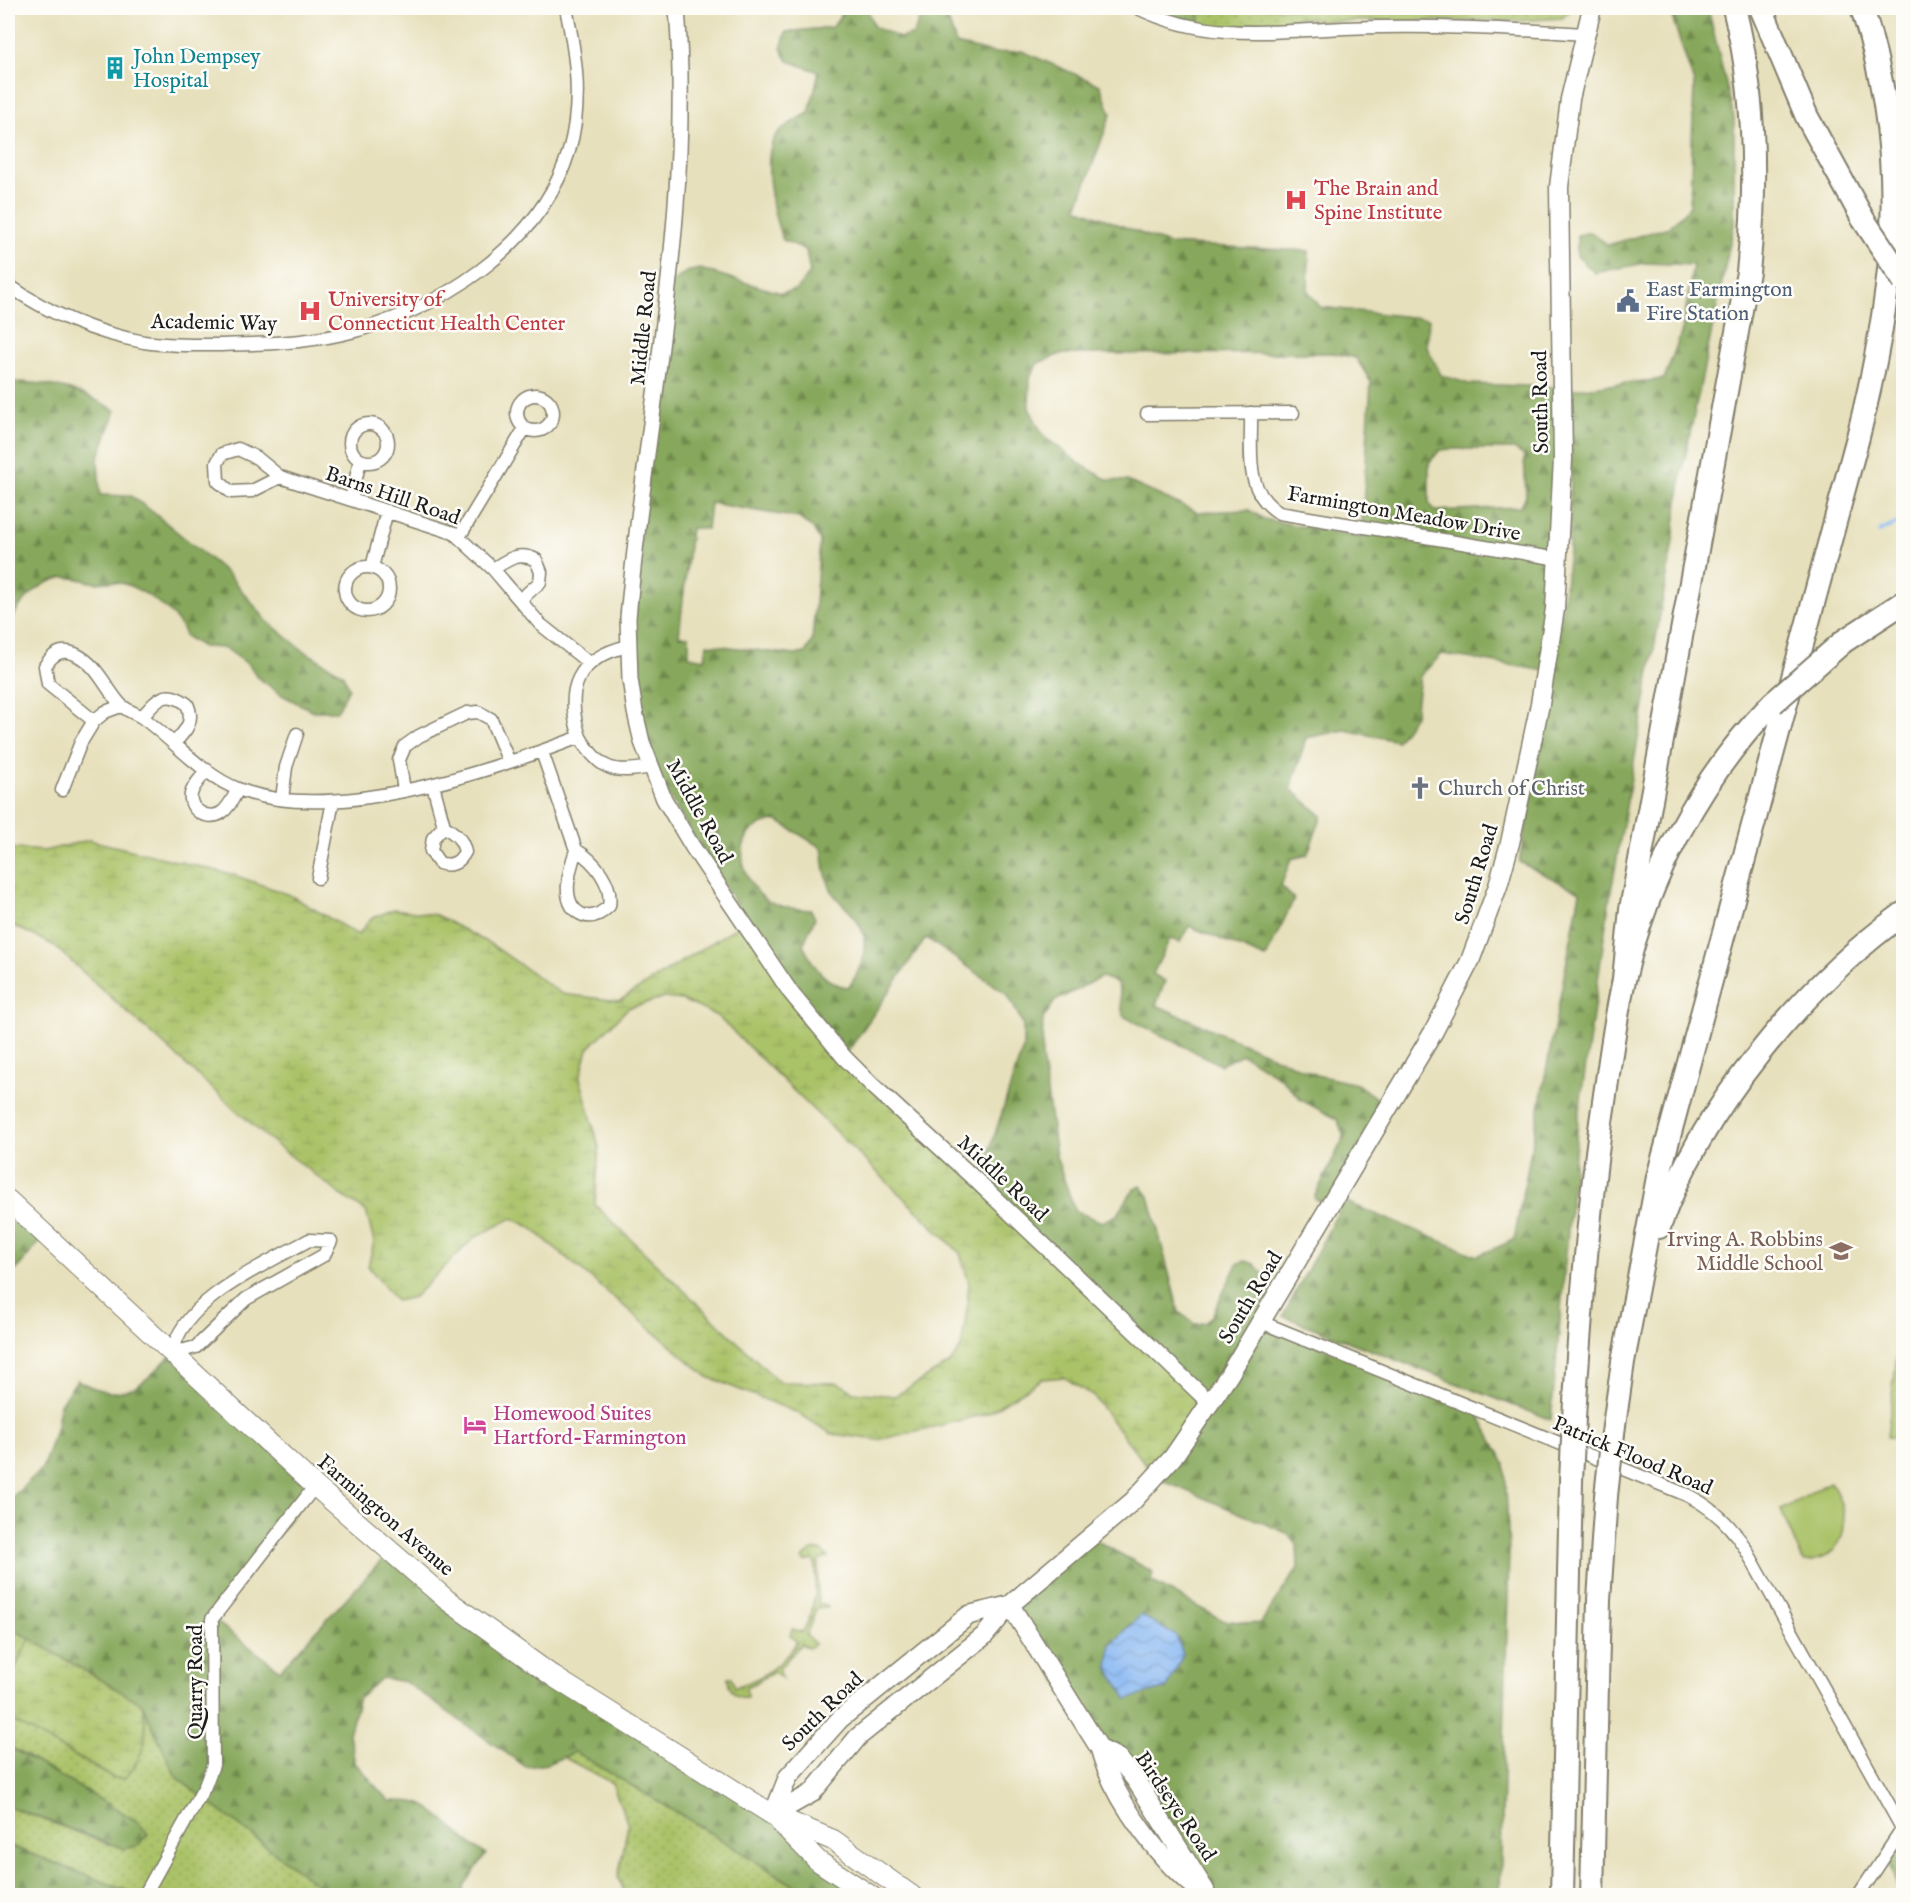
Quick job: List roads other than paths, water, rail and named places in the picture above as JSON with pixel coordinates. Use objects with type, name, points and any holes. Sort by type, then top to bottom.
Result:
[{"type":"highway","points":[[1562,1896],[1571,1482],[1574,1418],[1594,1178],[1624,979],[1630,909],[1748,272],[1754,192],[1753,131],[1746,68],[1734,8]]},
{"type":"highway","points":[[1761,8],[1807,117],[1863,219],[1904,281]]},
{"type":"highway","points":[[1592,1896],[1599,1600],[1606,1496],[1613,1433],[1647,1231],[1669,1135],[1858,436],[1886,314],[1893,226],[1891,150],[1878,69],[1862,8]]},
{"type":"highway","points":[[1624,979],[1652,894],[1682,829],[1724,761],[1773,703],[1810,668],[1844,641],[1904,602]]},
{"type":"highway","points":[[1637,1291],[1672,1194],[1734,1089],[1776,1033],[1820,984],[1863,945],[1904,913]]},
{"type":"main road","name":"South Road","points":[[773,1815],[812,1793],[858,1737],[984,1636],[1010,1605],[1156,1478],[1211,1404],[1261,1322],[1434,1031],[1470,962],[1483,930],[1510,843],[1531,752],[1548,658],[1559,559],[1564,406],[1559,187],[1570,99],[1584,34],[1593,8]]},
{"type":"main road","name":"Farmington Avenue","points":[[8,1200],[315,1486],[464,1613],[554,1677],[773,1815],[833,1840],[912,1896]]},
{"type":"main road","name":"South Road","points":[[773,1815],[788,1777],[821,1737],[847,1713],[969,1615],[1010,1605]]},
{"type":"main road","name":"Birdseye Road","points":[[1010,1605],[1100,1749],[1106,1772],[1135,1819],[1185,1882],[1207,1896]]},
{"type":"main road","name":"Farmington Avenue","points":[[773,1815],[818,1861],[871,1896]]},
{"type":"street","name":"Academic Way","points":[[8,285],[44,307],[89,327],[124,338],[169,344],[246,344],[324,338],[365,328],[418,308],[463,282],[508,246],[537,214],[558,179],[570,145],[578,100],[577,73],[566,8]]},
{"type":"street","name":"Middle Road","points":[[677,8],[682,114],[678,194],[654,415],[630,592],[628,646],[635,712],[651,767],[664,799],[682,830],[760,949],[798,1001],[844,1057],[1211,1404]]},
{"type":"street","points":[[1138,8],[1169,21],[1214,32],[1281,32],[1379,27],[1520,30],[1584,34]]},
{"type":"street","name":"Farmington Meadow Drive","points":[[1251,413],[1253,484],[1268,506],[1279,513],[1293,518],[1559,559]]},
{"type":"street","points":[[1147,414],[1293,413]]},
{"type":"street","points":[[459,537],[525,428]]},
{"type":"street","name":"Barns Hill Road","points":[[280,477],[252,491],[231,492],[218,481],[217,463],[222,454],[238,449],[257,458],[280,477],[454,533],[493,569],[540,624],[589,663]]},
{"type":"street","points":[[351,500],[360,460]]},
{"type":"street","points":[[372,567],[387,511]]},
{"type":"street","points":[[493,569],[514,557],[524,555],[536,560],[541,572],[540,582],[520,600]]},
{"type":"street","points":[[628,646],[606,651],[589,663],[576,683],[573,718],[590,754],[612,769],[620,772],[651,767]]},
{"type":"street","points":[[94,721],[48,684],[45,666],[52,656],[59,652],[75,654],[100,674],[121,706],[142,717],[207,770],[238,789],[282,799],[308,802],[333,801],[433,785],[542,752],[580,737]]},
{"type":"street","points":[[142,717],[156,702],[168,696],[176,696],[187,704],[191,718],[174,743]]},
{"type":"street","points":[[62,790],[81,742],[94,721],[105,712],[121,706]]},
{"type":"street","points":[[404,790],[399,760],[405,746],[418,736],[467,713],[478,712],[491,719],[509,762]]},
{"type":"street","points":[[282,799],[286,767],[297,734]]},
{"type":"street","points":[[542,752],[576,850],[591,862],[609,890],[609,906],[597,915],[585,916],[575,910],[569,899],[569,873],[576,850]]},
{"type":"street","points":[[207,770],[191,794],[192,803],[202,814],[210,816],[222,812],[238,789]]},
{"type":"street","points":[[433,785],[444,826]]},
{"type":"street","points":[[318,878],[333,801]]},
{"type":"street","points":[[309,1240],[331,1241],[324,1255],[246,1299],[196,1347],[173,1353],[180,1329],[205,1303],[237,1280],[309,1240]]},
{"type":"street","name":"Patrick Flood Road","points":[[1261,1322],[1687,1495],[1713,1510],[1731,1527],[1744,1546],[1903,1828]]},
{"type":"street","name":"Quarry Road","points":[[144,1896],[205,1786],[213,1765],[212,1618],[315,1486]]},
{"type":"street","points":[[1858,1896],[1903,1828]]},
{"type":"water","points":[[1141,1615],[1176,1636],[1183,1654],[1167,1688],[1127,1699],[1108,1668],[1111,1645]]},
{"type":"waterway","points":[[1879,532],[1904,520]]},
{"type":"place","name":"John Dempsey Hospital","points":[[115,68]]},
{"type":"place","name":"The Brain and Spine Institute","points":[[1296,200]]},
{"type":"place","name":"East Farmington Fire Station","points":[[1628,301]]},
{"type":"place","name":"University of Connecticut Health Center","points":[[310,311]]},
{"type":"place","name":"Church of Christ","points":[[1420,788]]},
{"type":"place","name":"Irving A. Robbins Middle School","points":[[1841,1251]]},
{"type":"place","name":"Homewood Suites Hartford-Farmington","points":[[475,1425]]}]
